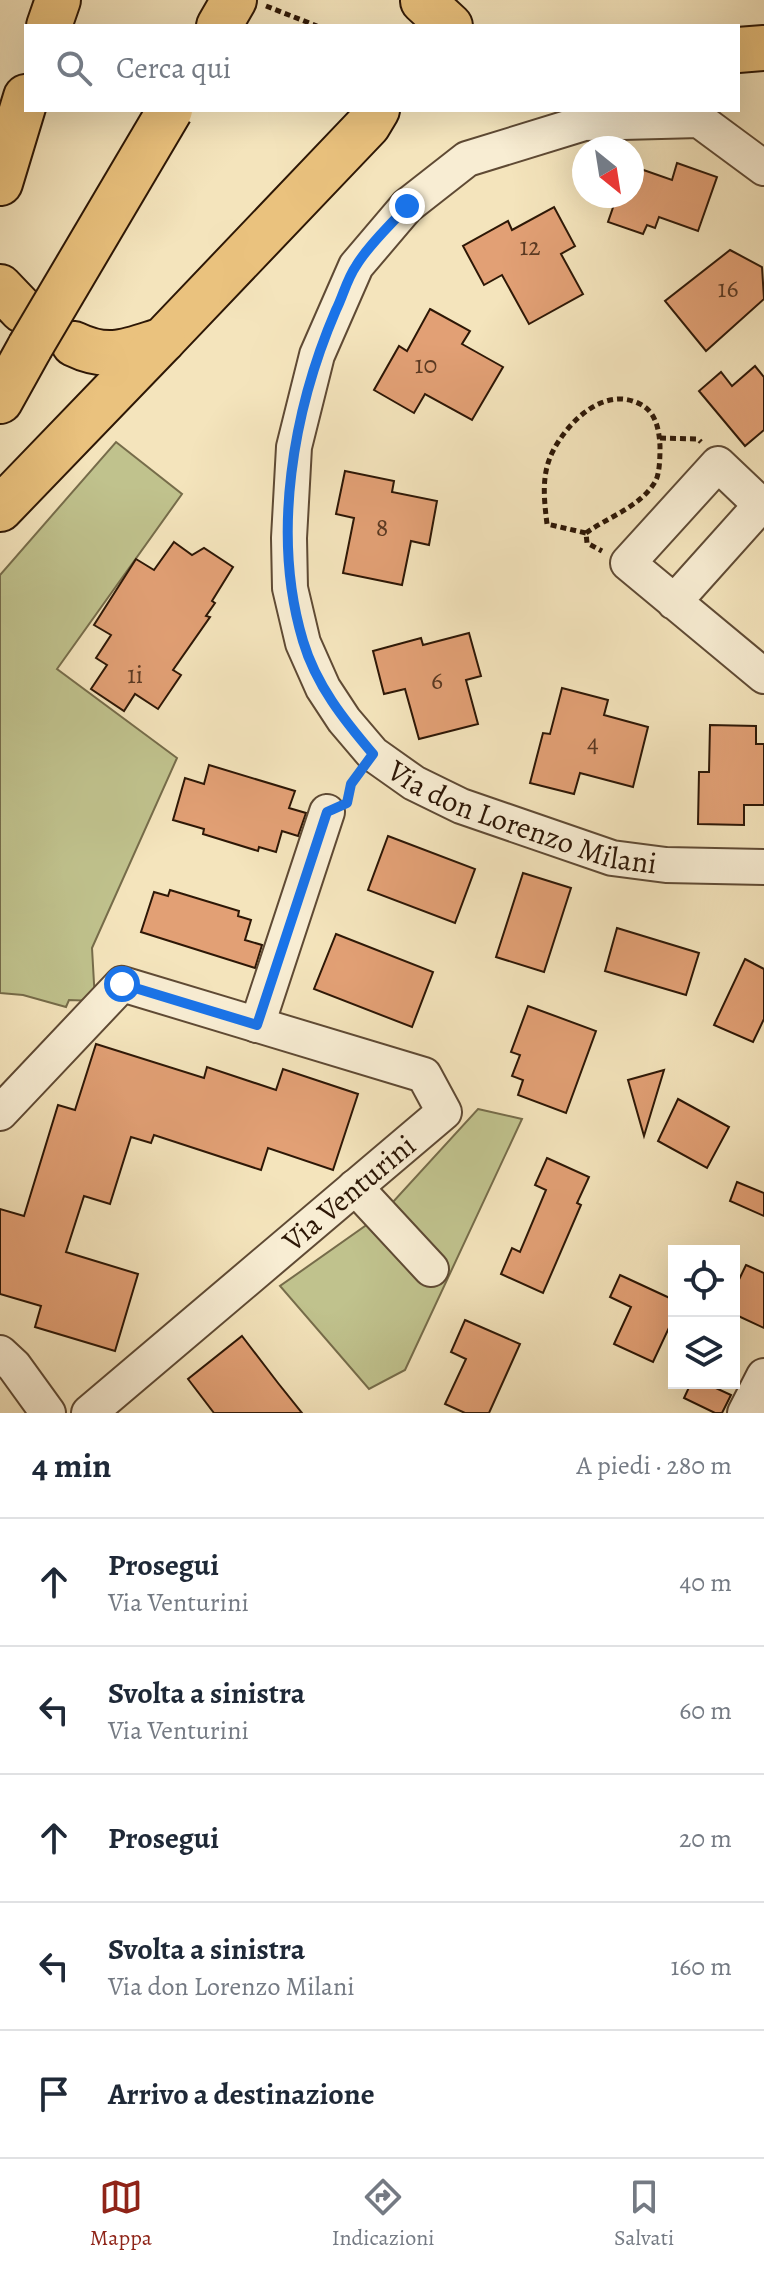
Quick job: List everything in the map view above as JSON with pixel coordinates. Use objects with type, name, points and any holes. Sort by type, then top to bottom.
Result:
[{"type":"main road","points":[[50,24],[58,0]]},
{"type":"main road","points":[[419,24],[423,0]]},
{"type":"main road","points":[[423,0],[448,24]]},
{"type":"main road","points":[[222,24],[249,3]]},
{"type":"main road","points":[[740,50],[764,48]]},
{"type":"main road","points":[[1,172],[24,103]]},
{"type":"main road","points":[[0,401],[17,315],[169,112]]},
{"type":"main road","points":[[0,509],[379,115]]},
{"type":"main road","points":[[74,344],[94,354],[124,352],[163,340]]},
{"type":"street","name":"Via don Lorenzo Milani","points":[[764,168],[699,120],[584,123],[467,159],[407,206],[356,266],[317,355],[294,447],[289,538],[290,588],[303,643],[323,688],[344,720],[373,754],[414,783],[461,806],[612,858],[666,865],[764,867]]},
{"type":"street","points":[[674,602],[761,505],[718,464],[628,563],[674,602],[764,676]]},
{"type":"street","points":[[257,1025],[327,812]]},
{"type":"street","name":"Via Venturini","points":[[0,1113],[122,984],[424,1075],[444,1112],[89,1413]]},
{"type":"street","points":[[355,1187],[431,1269]]},
{"type":"street","points":[[5,1368],[48,1413]]},
{"type":"street","points":[[745,1413],[764,1376]]},
{"type":"path","points":[[249,3],[311,24]]},
{"type":"path","points":[[628,398],[650,409],[660,438],[657,481],[631,507],[586,533],[547,524],[542,488],[551,453],[568,428],[585,411],[609,399],[628,398]]},
{"type":"path","points":[[660,438],[698,439],[712,451],[718,464]]},
{"type":"path","points":[[586,533],[587,543],[628,563]]},
{"type":"path","points":[[327,812],[347,803],[351,784],[373,754]]},
{"type":"green space","points":[[116,442],[182,494],[57,669],[177,758],[92,948],[95,1001],[69,1000],[66,1007],[23,995],[0,993],[0,575]]},
{"type":"green space","points":[[478,1109],[522,1119],[405,1370],[369,1389],[280,1286],[382,1214]]},
{"type":"building","points":[[677,163],[717,177],[698,231],[659,217],[655,228],[647,225],[643,234],[608,222],[613,208],[644,208],[644,170],[672,180]]},
{"type":"building","points":[[554,207],[575,246],[561,254],[583,294],[529,324],[502,275],[484,285],[463,246],[508,221],[512,230]]},
{"type":"building","points":[[730,250],[762,267],[764,299],[706,351],[665,301]]},
{"type":"building","points":[[430,309],[470,331],[462,344],[503,367],[472,420],[425,394],[414,413],[374,390],[399,346],[407,351]]},
{"type":"building","points":[[755,366],[764,377],[764,430],[745,446],[699,391],[721,372],[732,386]]},
{"type":"building","points":[[345,471],[394,481],[392,492],[437,501],[429,545],[411,541],[402,585],[343,573],[354,518],[336,514]]},
{"type":"building","points":[[174,542],[192,555],[204,548],[233,567],[212,601],[215,603],[206,616],[210,617],[173,670],[181,675],[158,709],[135,694],[124,711],[91,689],[107,665],[96,658],[111,635],[94,625],[136,559],[154,570]]},
{"type":"building","points":[[469,633],[481,676],[466,680],[478,724],[419,739],[405,689],[384,694],[373,651],[421,638],[423,645]]},
{"type":"building","points":[[562,688],[608,700],[604,715],[648,727],[633,787],[580,773],[574,794],[530,783],[543,733],[550,734]]},
{"type":"building","points":[[710,725],[756,726],[756,744],[764,744],[764,805],[744,805],[744,825],[698,824],[699,772],[709,772]]},
{"type":"building","points":[[209,765],[295,791],[289,808],[306,813],[298,836],[282,831],[276,852],[259,847],[258,851],[203,834],[204,829],[173,820],[185,778],[204,784]]},
{"type":"building","points":[[388,836],[475,869],[455,923],[368,890]]},
{"type":"building","points":[[523,873],[571,888],[544,972],[496,957]]},
{"type":"building","points":[[170,890],[239,911],[238,916],[251,920],[245,940],[262,945],[255,968],[141,932],[154,892],[168,896]]},
{"type":"building","points":[[617,928],[699,953],[686,995],[605,971]]},
{"type":"building","points":[[336,934],[433,972],[412,1027],[314,989]]},
{"type":"building","points":[[745,959],[764,969],[764,1019],[753,1042],[714,1025]]},
{"type":"building","points":[[528,1006],[596,1031],[566,1113],[518,1095],[523,1080],[512,1076],[520,1055],[511,1052]]},
{"type":"building","points":[[96,1044],[204,1078],[207,1067],[276,1090],[283,1069],[358,1094],[333,1170],[268,1148],[261,1170],[154,1135],[151,1143],[131,1137],[110,1204],[84,1196],[66,1252],[138,1274],[115,1351],[35,1327],[41,1306],[0,1294],[0,1209],[24,1216],[58,1105],[75,1110]]},
{"type":"building","points":[[664,1070],[644,1136],[628,1080]]},
{"type":"building","points":[[678,1099],[729,1127],[707,1168],[658,1141]]},
{"type":"building","points":[[547,1158],[589,1177],[577,1203],[581,1205],[543,1293],[501,1274],[512,1248],[520,1252],[546,1190],[535,1185]]},
{"type":"building","points":[[737,1182],[764,1193],[764,1216],[730,1201]]},
{"type":"building","points":[[746,1265],[764,1273],[764,1328],[740,1317],[740,1278]]},
{"type":"building","points":[[620,1275],[668,1297],[668,1330],[653,1362],[614,1344],[631,1307],[610,1297]]},
{"type":"building","points":[[465,1320],[520,1344],[489,1413],[465,1413],[445,1404],[466,1359],[451,1352]]},
{"type":"building","points":[[242,1336],[302,1413],[214,1413],[188,1379]]},
{"type":"building","points":[[688,1389],[718,1389],[731,1395],[722,1413],[715,1413],[684,1398]]},
{"type":"route","points":[[122,984],[257,1025],[327,812],[347,803],[351,784],[373,754],[344,720],[323,688],[303,643],[290,588],[289,538],[294,447],[317,355],[356,266],[407,206]]}]
